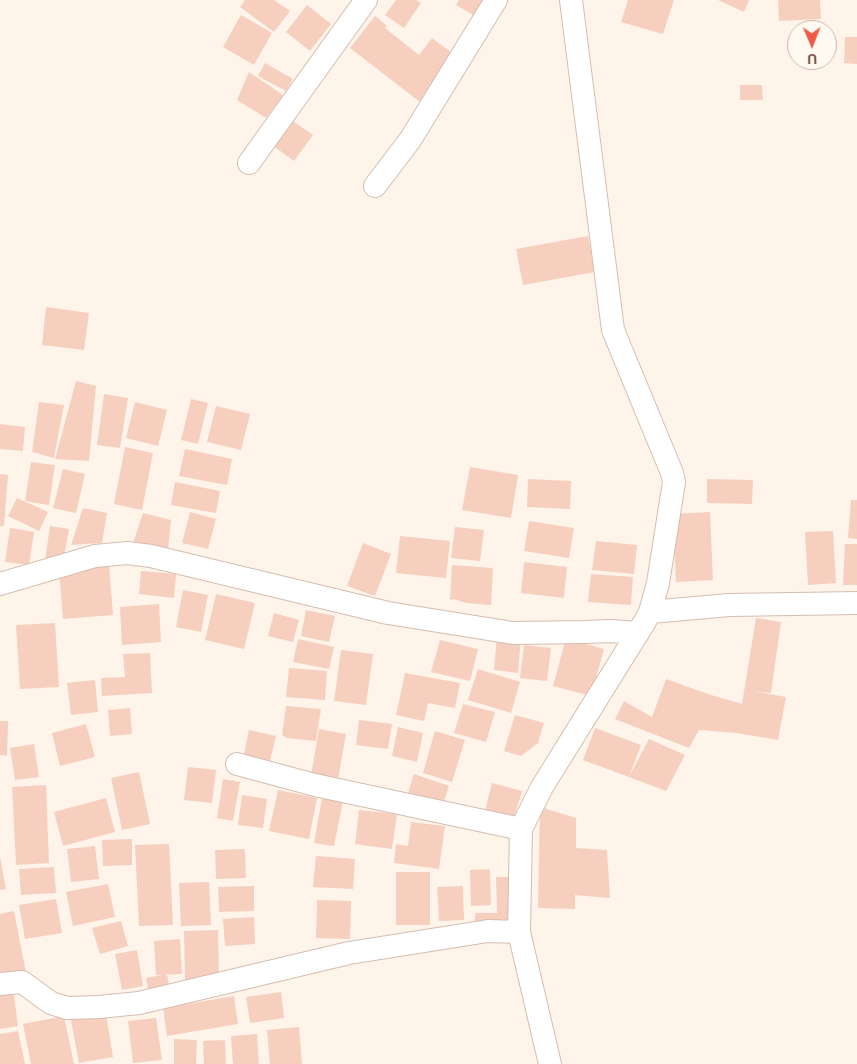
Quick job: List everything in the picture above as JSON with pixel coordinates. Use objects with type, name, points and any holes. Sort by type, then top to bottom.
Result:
[{"type":"street","points":[[249,163],[366,0]]},
{"type":"street","points":[[375,186],[410,140],[496,0]]},
{"type":"street","points":[[550,1064],[519,932],[521,829],[542,787],[650,612],[658,583],[674,482],[613,330],[571,0]]},
{"type":"street","points":[[0,584],[95,556],[127,553],[151,556],[388,613],[513,633],[638,632]]},
{"type":"street","points":[[650,612],[729,606],[857,603]]},
{"type":"street","points":[[237,764],[315,785],[521,829]]},
{"type":"street","points":[[0,984],[22,982],[51,1003],[67,1008],[99,1008],[139,1003],[348,953],[488,931],[519,932]]},
{"type":"building","points":[[245,0],[274,0],[290,11],[274,32],[240,7]]},
{"type":"building","points":[[396,0],[416,0],[421,3],[404,28],[385,15]]},
{"type":"building","points":[[459,0],[491,0],[480,19],[456,5]]},
{"type":"building","points":[[628,0],[674,0],[663,34],[621,22]]},
{"type":"building","points":[[718,0],[749,0],[744,12]]},
{"type":"building","points":[[778,0],[820,0],[821,19],[779,21]]},
{"type":"building","points":[[307,5],[331,24],[310,51],[286,32]]},
{"type":"building","points":[[241,15],[272,33],[254,65],[223,47]]},
{"type":"building","points":[[375,16],[387,26],[385,28],[419,55],[432,38],[456,56],[420,102],[350,48]]},
{"type":"building","points":[[845,37],[857,37],[857,64],[844,63]]},
{"type":"building","points":[[265,63],[293,79],[286,91],[258,76]]},
{"type":"building","points":[[249,72],[283,95],[266,118],[237,100]]},
{"type":"building","points":[[740,85],[762,85],[763,100],[740,100]]},
{"type":"building","points":[[290,119],[313,135],[294,161],[272,145]]},
{"type":"building","points":[[588,236],[595,272],[523,285],[516,249]]},
{"type":"building","points":[[46,307],[89,313],[84,350],[42,345]]},
{"type":"building","points":[[76,381],[96,386],[89,461],[55,459]]},
{"type":"building","points":[[104,394],[128,398],[120,448],[97,445]]},
{"type":"building","points":[[191,399],[208,403],[198,444],[181,440]]},
{"type":"building","points":[[39,402],[64,405],[54,458],[32,452]]},
{"type":"building","points":[[135,402],[167,410],[158,446],[126,438]]},
{"type":"building","points":[[216,406],[250,414],[241,450],[207,442]]},
{"type":"building","points":[[0,424],[25,427],[23,451],[0,449]]},
{"type":"building","points":[[125,447],[153,453],[142,510],[114,504]]},
{"type":"building","points":[[185,449],[232,459],[227,485],[179,476]]},
{"type":"building","points":[[31,462],[55,465],[49,505],[25,501]]},
{"type":"building","points":[[470,467],[518,475],[511,518],[462,510]]},
{"type":"building","points":[[63,469],[85,474],[76,513],[53,508]]},
{"type":"building","points":[[0,474],[8,475],[4,526],[0,526]]},
{"type":"building","points":[[528,479],[571,481],[570,509],[527,507]]},
{"type":"building","points":[[707,479],[753,480],[752,504],[707,503]]},
{"type":"building","points":[[175,482],[220,491],[216,513],[171,505]]},
{"type":"building","points":[[17,498],[48,512],[39,531],[8,516]]},
{"type":"building","points":[[851,500],[857,500],[857,539],[848,538]]},
{"type":"building","points":[[83,508],[107,513],[102,543],[71,545]]},
{"type":"building","points":[[190,512],[216,519],[208,549],[182,543]]},
{"type":"building","points":[[710,512],[713,580],[676,582],[673,514]]},
{"type":"building","points":[[143,513],[171,520],[168,550],[133,543]]},
{"type":"building","points":[[529,521],[574,528],[569,558],[524,551]]},
{"type":"building","points":[[50,526],[69,529],[63,563],[45,560]]},
{"type":"building","points":[[455,527],[484,530],[480,561],[451,558]]},
{"type":"building","points":[[10,528],[34,532],[29,565],[5,562]]},
{"type":"building","points":[[833,531],[836,583],[808,585],[805,532]]},
{"type":"building","points":[[400,536],[450,541],[446,578],[396,573]]},
{"type":"building","points":[[596,541],[637,545],[634,574],[592,570]]},
{"type":"building","points":[[363,543],[391,554],[375,596],[347,586]]},
{"type":"building","points":[[845,544],[857,544],[857,585],[843,585]]},
{"type":"building","points":[[524,562],[567,567],[564,598],[521,593]]},
{"type":"building","points":[[109,565],[113,615],[63,619],[59,570]]},
{"type":"building","points":[[452,565],[493,568],[491,605],[450,600]]},
{"type":"building","points":[[141,571],[176,574],[174,598],[139,594]]},
{"type":"building","points":[[591,574],[633,577],[631,605],[588,602]]},
{"type":"building","points":[[183,590],[208,595],[201,632],[176,627]]},
{"type":"building","points":[[216,594],[255,603],[244,649],[205,640]]},
{"type":"building","points":[[159,604],[161,642],[122,645],[120,607]]},
{"type":"building","points":[[306,610],[335,616],[329,642],[301,636]]},
{"type":"building","points":[[274,613],[299,620],[293,642],[268,636]]},
{"type":"building","points":[[756,618],[781,622],[771,693],[753,691],[786,697],[778,740],[737,733],[699,730],[689,748],[615,719],[624,701],[652,717],[666,679],[742,704]]},
{"type":"building","points":[[55,623],[59,687],[20,689],[16,625]]},
{"type":"building","points":[[497,635],[521,638],[518,673],[494,670]]},
{"type":"building","points":[[566,638],[604,649],[591,696],[553,686]]},
{"type":"building","points":[[298,639],[334,647],[329,669],[293,662]]},
{"type":"building","points":[[440,640],[478,649],[470,681],[431,672]]},
{"type":"building","points":[[524,645],[551,648],[547,681],[520,678]]},
{"type":"building","points":[[341,650],[373,654],[366,705],[334,701]]},
{"type":"building","points":[[150,653],[152,693],[102,696],[101,678],[125,677],[123,654]]},
{"type":"building","points":[[289,668],[327,671],[325,700],[286,697]]},
{"type":"building","points":[[478,669],[520,682],[511,713],[468,700]]},
{"type":"building","points":[[405,673],[460,683],[455,708],[428,703],[424,721],[396,715]]},
{"type":"building","points":[[95,680],[98,712],[71,715],[67,683]]},
{"type":"building","points":[[463,704],[495,712],[486,742],[454,733]]},
{"type":"building","points":[[286,706],[321,709],[316,741],[287,738],[282,735]]},
{"type":"building","points":[[130,708],[132,734],[110,736],[108,710]]},
{"type":"building","points":[[515,715],[544,723],[538,743],[521,756],[504,751]]},
{"type":"building","points":[[359,720],[392,724],[388,749],[356,745]]},
{"type":"building","points":[[0,721],[8,721],[7,756],[0,755]]},
{"type":"building","points":[[86,724],[95,757],[60,766],[52,733]]},
{"type":"building","points":[[398,727],[423,733],[417,762],[392,756]]},
{"type":"building","points":[[595,728],[641,745],[629,777],[583,760]]},
{"type":"building","points":[[319,729],[346,734],[337,785],[310,781]]},
{"type":"building","points":[[249,730],[276,736],[269,765],[243,759]]},
{"type":"building","points":[[435,731],[465,740],[452,782],[423,773]]},
{"type":"building","points":[[649,739],[685,755],[666,791],[629,777]]},
{"type":"building","points":[[34,744],[39,777],[15,780],[10,748]]},
{"type":"building","points":[[188,767],[216,770],[212,803],[184,800]]},
{"type":"building","points":[[139,772],[150,824],[122,830],[111,778]]},
{"type":"building","points":[[414,774],[449,786],[443,804],[408,793]]},
{"type":"building","points":[[223,779],[240,782],[233,821],[217,818]]},
{"type":"building","points":[[492,783],[522,791],[514,818],[485,811]]},
{"type":"building","points":[[46,785],[49,863],[16,865],[12,787]]},
{"type":"building","points":[[278,790],[317,798],[309,839],[269,831]]},
{"type":"building","points":[[242,795],[267,799],[263,828],[238,825]]},
{"type":"building","points":[[106,798],[115,832],[63,846],[54,812]]},
{"type":"building","points":[[322,798],[343,801],[334,846],[314,843]]},
{"type":"building","points":[[540,807],[576,818],[576,848],[607,850],[610,898],[575,895],[575,909],[538,908]]},
{"type":"building","points":[[359,810],[397,814],[392,849],[355,844]]},
{"type":"building","points":[[411,822],[445,826],[439,869],[394,863],[396,844],[408,846]]},
{"type":"building","points":[[132,839],[132,865],[103,866],[102,840]]},
{"type":"building","points":[[169,844],[173,925],[139,926],[135,845]]},
{"type":"building","points":[[95,846],[99,879],[71,882],[67,849]]},
{"type":"building","points":[[245,849],[246,878],[216,879],[215,850]]},
{"type":"building","points":[[316,856],[355,859],[353,889],[313,887]]},
{"type":"building","points":[[0,857],[6,889],[0,890]]},
{"type":"building","points":[[54,867],[56,893],[21,895],[19,869]]},
{"type":"building","points":[[490,869],[491,905],[471,906],[470,870]]},
{"type":"building","points":[[396,872],[430,872],[430,925],[396,925]]},
{"type":"building","points":[[496,877],[515,877],[516,928],[475,929],[475,913],[497,913]]},
{"type":"building","points":[[209,882],[211,925],[181,926],[179,883]]},
{"type":"building","points":[[108,884],[115,917],[73,926],[66,892]]},
{"type":"building","points":[[254,886],[254,911],[219,912],[218,887]]},
{"type":"building","points":[[463,886],[464,920],[439,921],[437,887]]},
{"type":"building","points":[[56,899],[62,933],[25,939],[19,905]]},
{"type":"building","points":[[317,900],[351,901],[350,939],[316,938]]},
{"type":"building","points":[[14,911],[26,973],[0,978],[0,914]]},
{"type":"building","points":[[254,917],[255,944],[225,946],[223,919]]},
{"type":"building","points":[[121,921],[128,946],[100,954],[92,928]]},
{"type":"building","points":[[218,930],[219,981],[185,981],[184,931]]},
{"type":"building","points":[[180,939],[182,974],[156,975],[154,941]]},
{"type":"building","points":[[137,950],[143,986],[122,990],[115,954]]},
{"type":"building","points":[[167,974],[170,991],[149,995],[146,978]]},
{"type":"building","points":[[13,988],[18,1026],[0,1029],[0,990]]},
{"type":"building","points":[[281,992],[284,1018],[250,1023],[246,997]]},
{"type":"building","points":[[234,996],[238,1024],[167,1036],[163,1008]]},
{"type":"building","points":[[106,1014],[113,1057],[79,1063],[71,1020]]},
{"type":"building","points":[[64,1016],[74,1064],[31,1064],[23,1024]]},
{"type":"building","points":[[156,1018],[162,1060],[133,1063],[128,1021]]},
{"type":"building","points":[[299,1027],[302,1064],[270,1064],[267,1030]]},
{"type":"building","points":[[18,1031],[25,1064],[0,1064],[0,1034]]},
{"type":"building","points":[[257,1034],[259,1064],[233,1064],[231,1036]]},
{"type":"building","points":[[174,1039],[197,1040],[196,1064],[174,1064]]},
{"type":"building","points":[[225,1040],[226,1064],[204,1064],[203,1041]]}]
